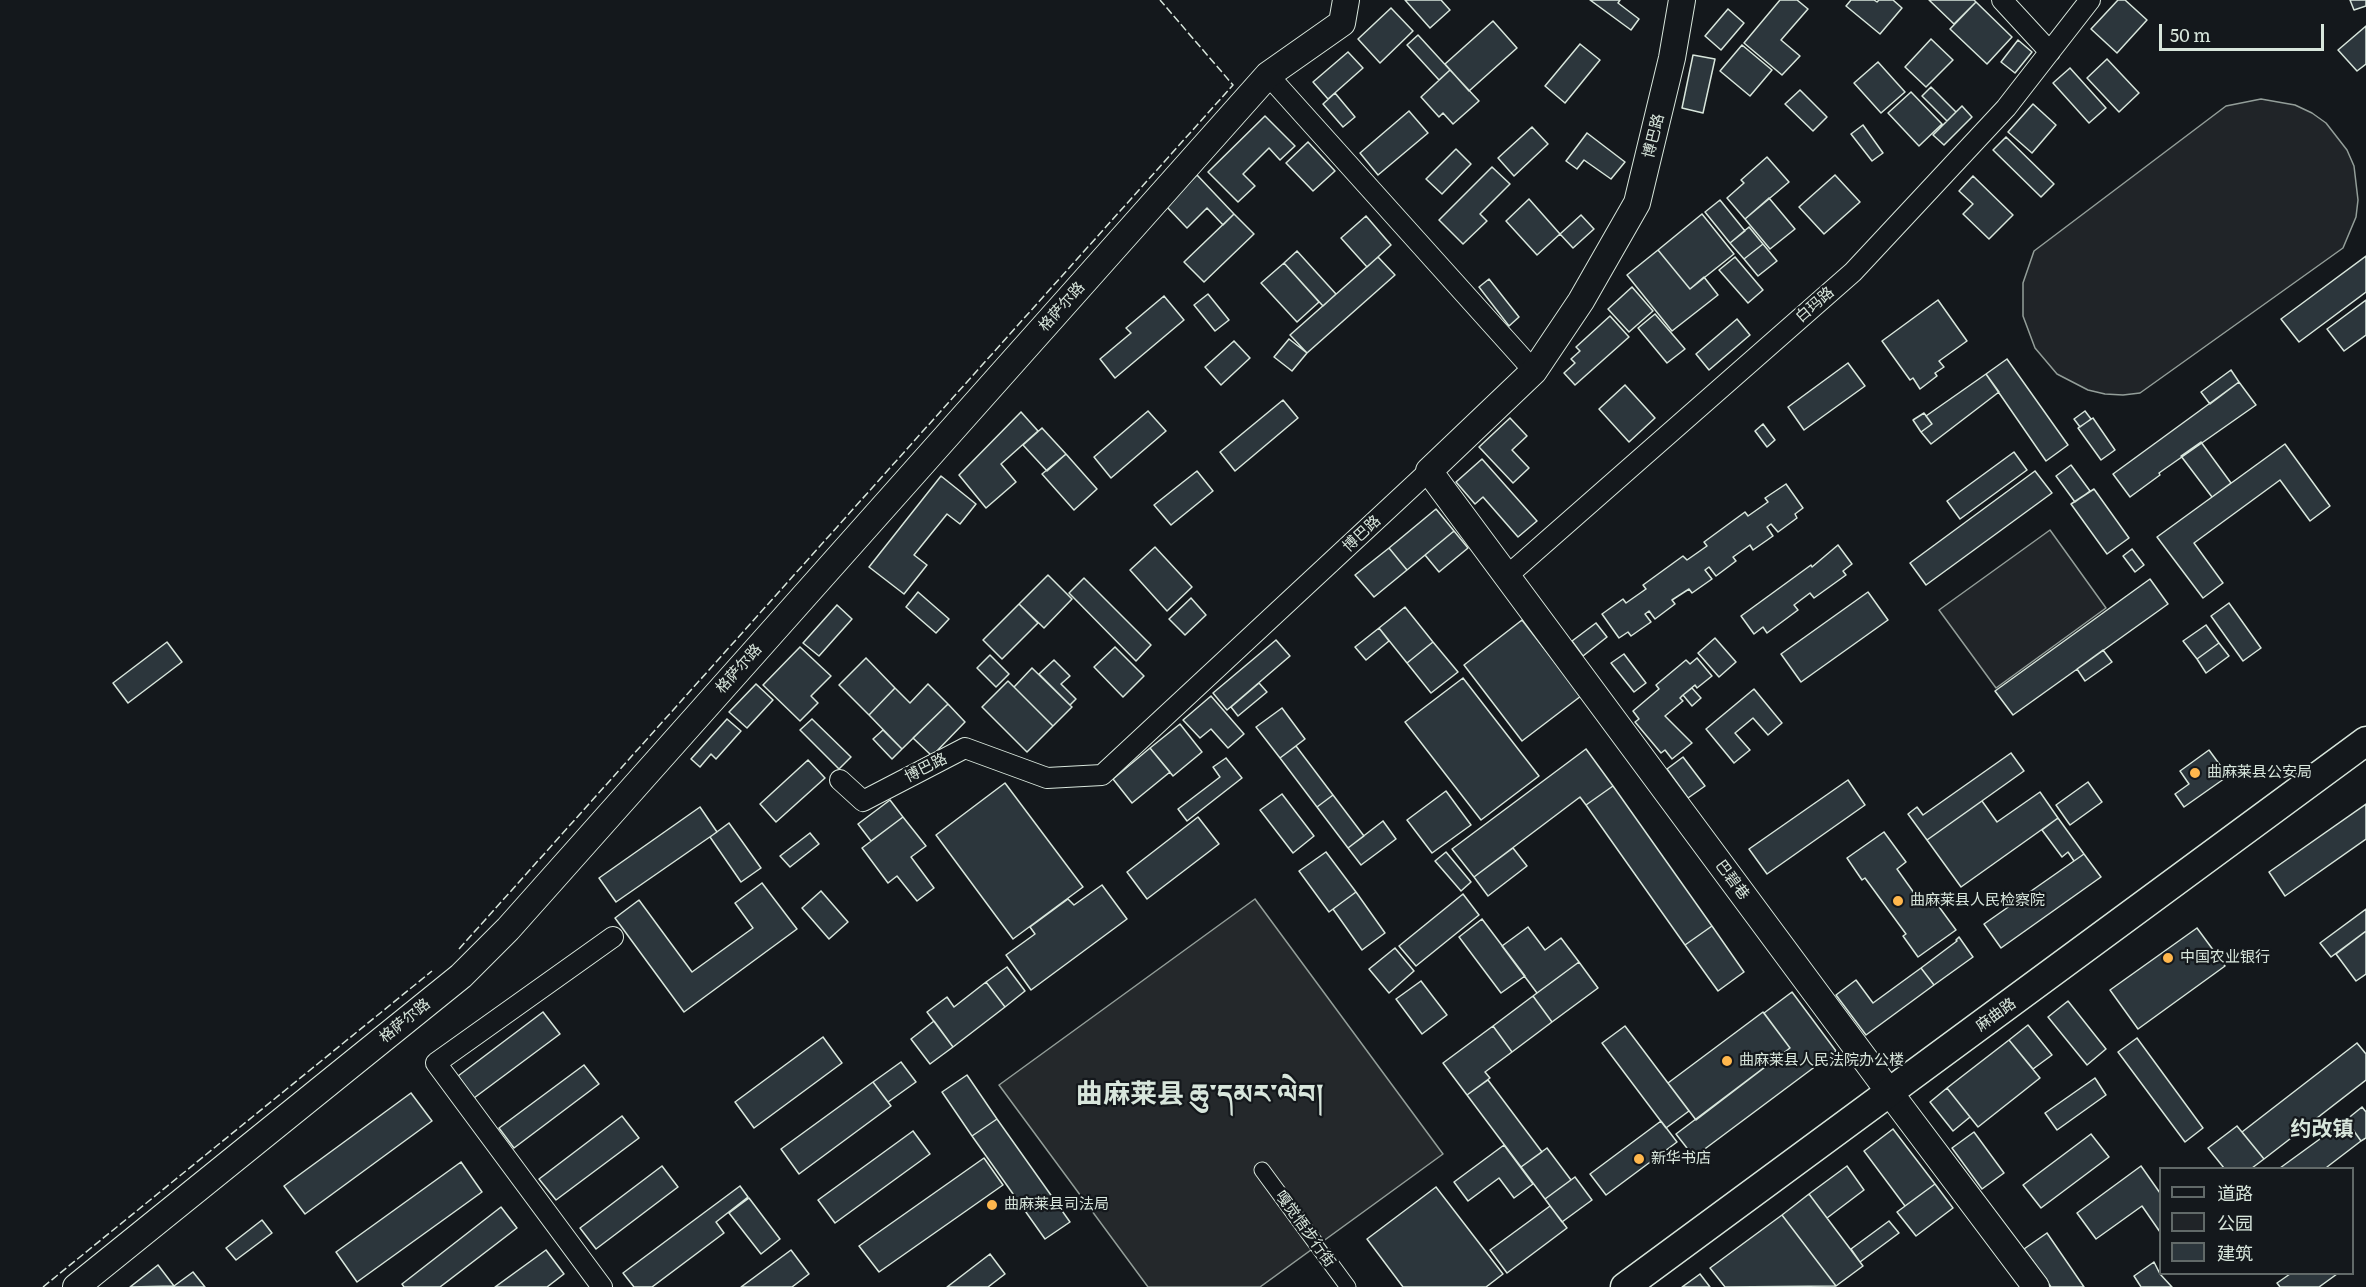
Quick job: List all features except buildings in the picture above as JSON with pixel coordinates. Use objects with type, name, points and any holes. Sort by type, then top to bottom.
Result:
[{"type":"main road","name":"麻曲路","points":[[1624,1287],[2366,741]]},
{"type":"street","name":"格萨尔路","points":[[76,1287],[461,976],[500,937],[1268,75],[1342,23],[1346,0]]},
{"type":"street","name":"博巴路","points":[[840,780],[863,801],[965,748],[1047,778],[1102,775],[1534,372],[1581,301],[1637,203],[1672,58],[1682,0]]},
{"type":"street","points":[[2002,0],[2050,52]]},
{"type":"street","name":"白玛路","points":[[1507,576],[1853,272],[2006,108],[2090,0]]},
{"type":"street","points":[[1268,75],[1534,372]]},
{"type":"street","name":"巴碧巷","points":[[1429,471],[2036,1287]]},
{"type":"street","points":[[602,1287],[435,1063],[613,937]]},
{"type":"street","name":"嘎觉悟步行街","points":[[1262,1170],[1348,1287]]},
{"type":"green space","points":[[2261,99],[2295,105],[2312,113],[2326,123],[2347,150],[2354,166],[2358,200],[2356,217],[2343,248],[2140,393],[2105,394],[2088,390],[2057,374],[2035,348],[2023,316],[2023,283],[2034,251],[2226,106]]},
{"type":"green space","points":[[2050,530],[2106,608],[1996,688],[1939,610]]},
{"type":"shaded area","points":[[1255,899],[1443,1154],[1260,1287],[1148,1287],[999,1085]]},
{"type":"fence","points":[[459,949],[1233,85],[1160,0]]},
{"type":"fence","points":[[43,1287],[432,971]]},
{"type":"place","name":"曲麻莱县公安局","points":[[2195,773]]},
{"type":"place","name":"曲麻莱县人民检察院","points":[[1898,901]]},
{"type":"place","name":"中国农业银行","points":[[2168,958]]},
{"type":"place","name":"曲麻莱县人民法院办公楼","points":[[1727,1061]]},
{"type":"place","name":"新华书店","points":[[1639,1159]]},
{"type":"place","name":"曲麻莱县司法局","points":[[992,1205]]},
{"type":"district","name":"曲麻莱县 ཆུ་དམར་ལེབ།","points":[[1200,1095]]},
{"type":"district","name":"约改镇","points":[[2322,1130]]}]
